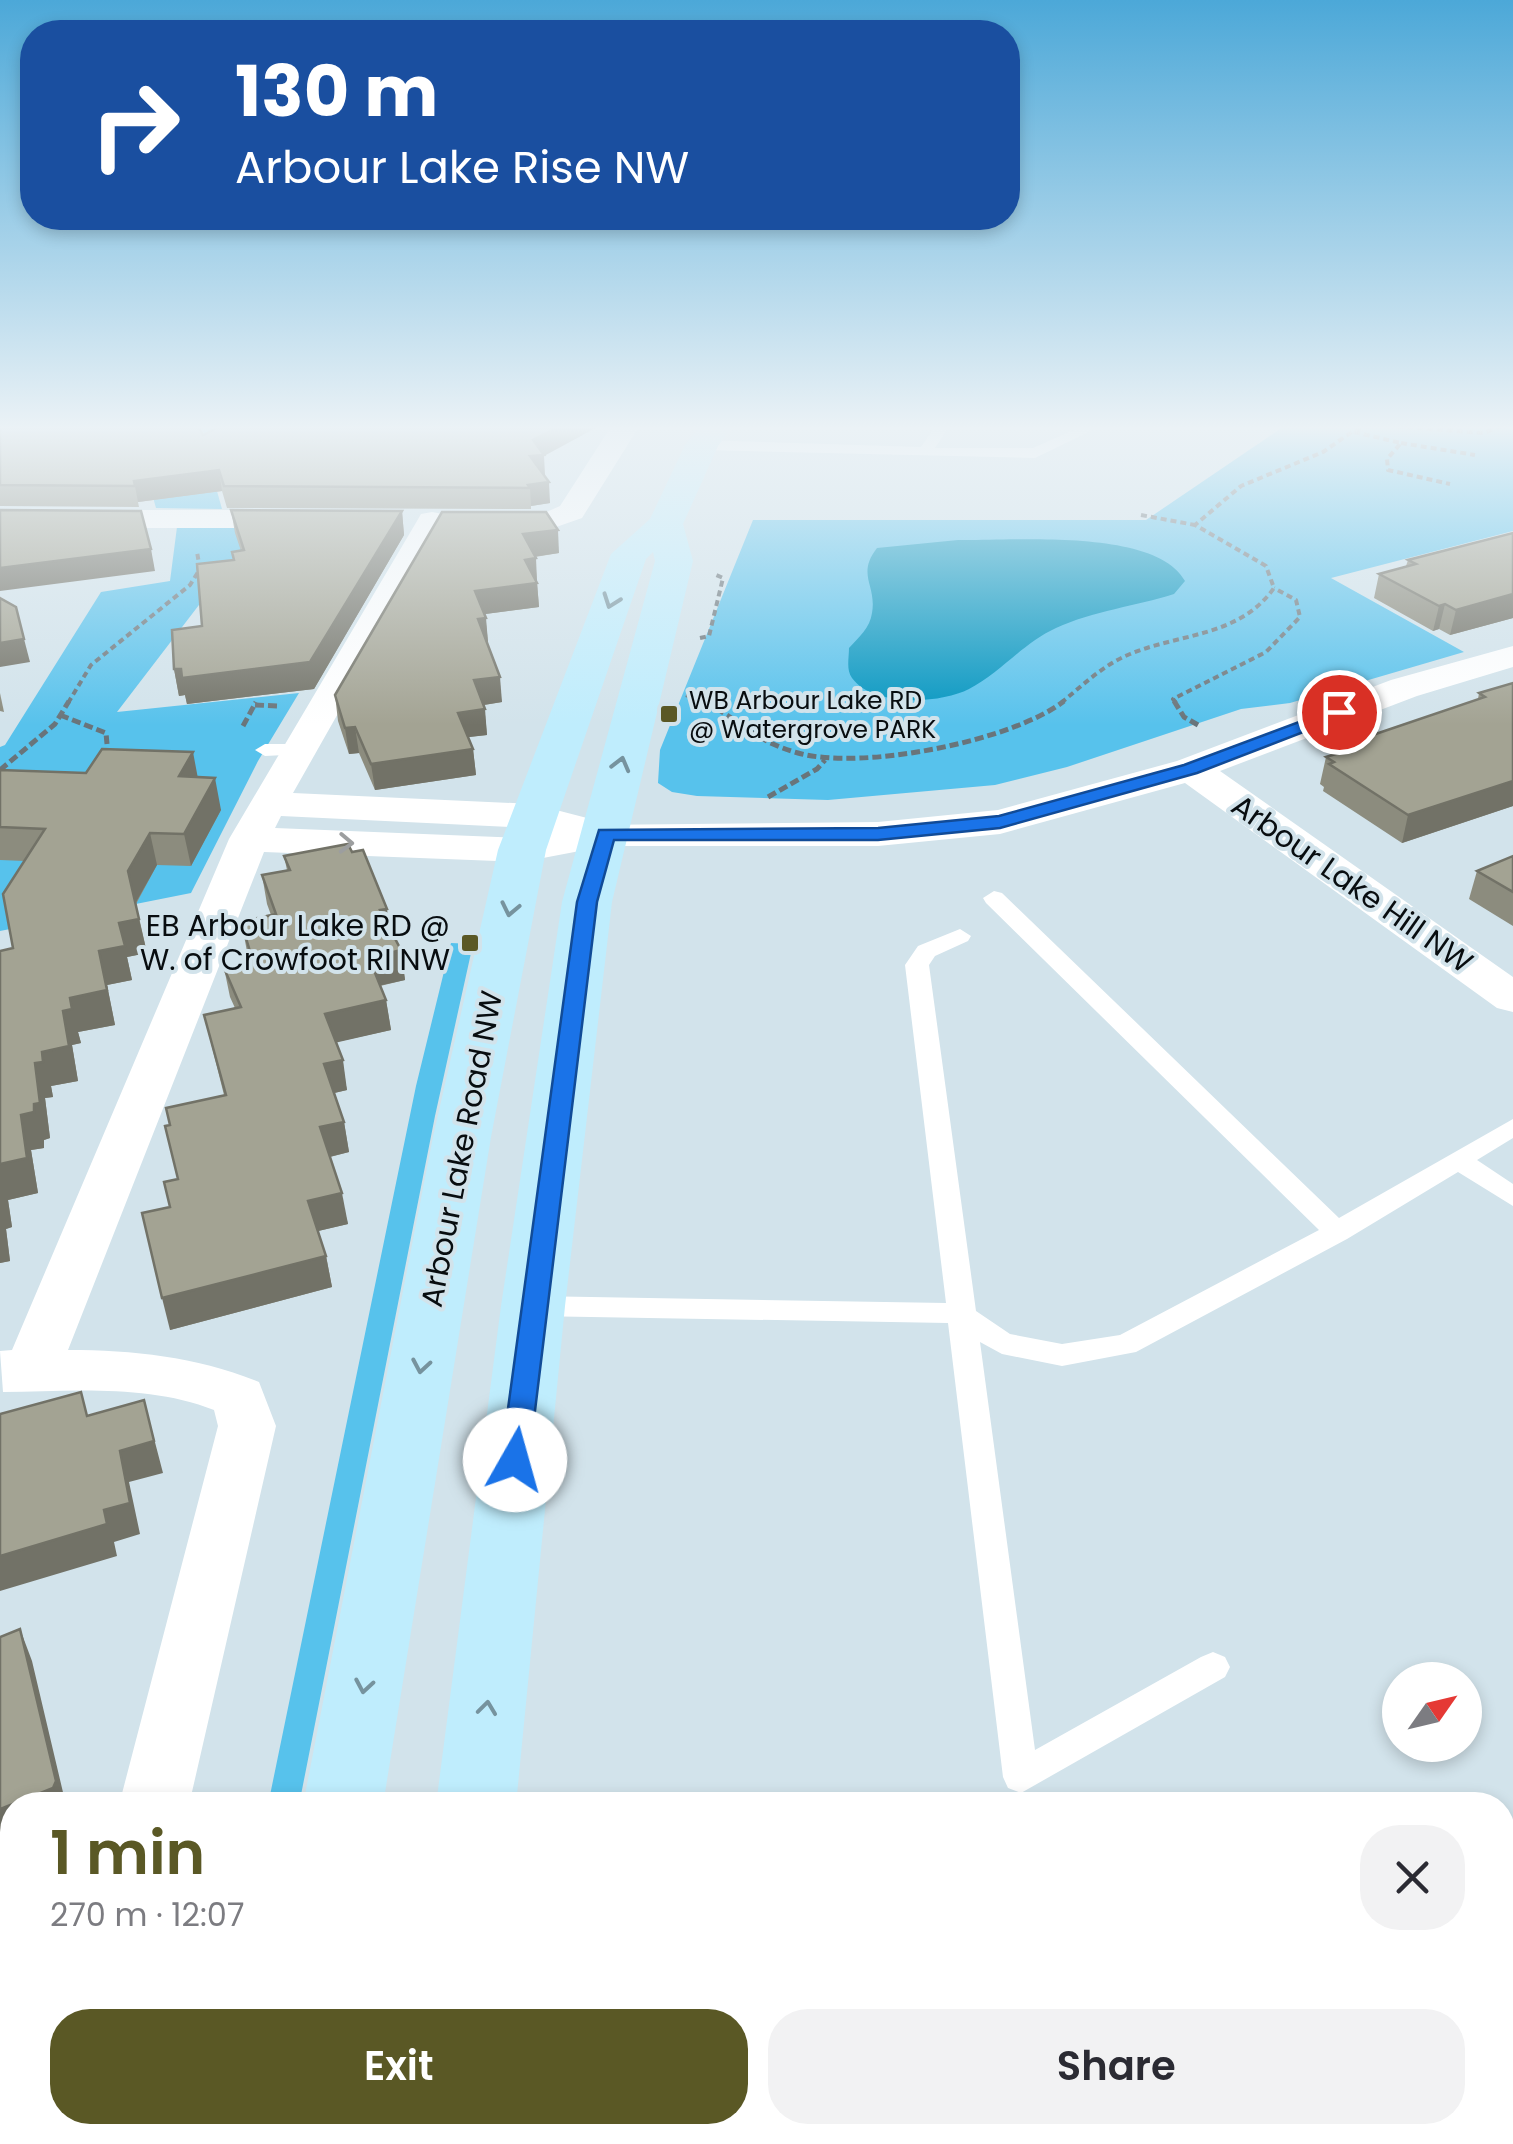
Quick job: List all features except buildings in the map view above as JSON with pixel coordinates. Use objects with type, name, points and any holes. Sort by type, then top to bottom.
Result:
[{"type":"street","points":[[157,1792],[247,1426],[238,1397],[212,1384],[172,1376],[15,1371],[260,822],[281,750],[429,525]]},
{"type":"street","name":"Arbour Lake Road NW","points":[[345,1792],[462,1137],[528,833],[629,554],[664,525]]},
{"type":"street","points":[[477,1792],[533,1306],[587,902],[674,561],[665,525]]},
{"type":"street","points":[[260,822],[528,833],[934,831],[1000,822],[1191,769],[1404,688],[1513,656]]},
{"type":"street","name":"Arbour Lake Hill NW","points":[[1191,769],[1513,998]]},
{"type":"lane","points":[[994,898],[1337,1232]]},
{"type":"lane","points":[[960,936],[926,950],[917,965],[958,1313],[1020,1777],[1212,1667]]},
{"type":"lane","points":[[533,1306],[958,1313],[1002,1343],[1062,1355],[1126,1345],[1337,1232],[1513,1128]]},
{"type":"lane","points":[[1458,1160],[1513,1198]]},
{"type":"path","points":[[0,770],[31,746],[60,715],[91,666],[190,585],[200,568],[197,544],[209,525]]},
{"type":"path","points":[[1196,525],[1266,566],[1274,588],[1296,600],[1300,616],[1266,652],[1172,699],[1184,717],[1201,727]]},
{"type":"path","points":[[1213,542],[1224,538]]},
{"type":"path","points":[[680,694],[711,701],[732,722],[760,737],[825,760],[944,746],[1028,724],[1098,668],[1132,653],[1228,625],[1266,603],[1274,588]]},
{"type":"path","points":[[60,715],[106,733],[107,744]]},
{"type":"path","points":[[760,737],[776,730]]},
{"type":"path","points":[[758,802],[825,760]]},
{"type":"shaded area","points":[[751,525],[1513,525],[1513,531],[1331,578],[1464,652],[1290,703],[1241,709],[1067,767],[995,785],[828,800],[697,796],[672,792],[658,783],[660,750]]},
{"type":"shaded area","points":[[177,527],[258,528],[117,712],[299,693],[258,761],[191,893],[0,931],[0,747],[5,745],[101,592],[170,581]]},
{"type":"shaded area","points":[[1047,539],[1115,545],[1145,552],[1169,564],[1185,581],[1174,594],[1056,628],[957,694],[908,700],[875,694],[862,687],[849,671],[849,648],[871,618],[871,557],[877,548],[958,540]]},
{"type":"shaded area","points":[[451,943],[473,944],[435,1116],[302,1792],[271,1792],[416,1086]]},
{"type":"place","name":"WB Arbour Lake RD @ Watergrove PARK","points":[[669,714]]},
{"type":"place","name":"EB Arbour Lake RD @ W. of Crowfoot RI NW","points":[[470,943]]},
{"type":"route","points":[[515,1460],[587,902],[606,834],[878,834],[1000,822],[1191,769],[1339,712]]}]
